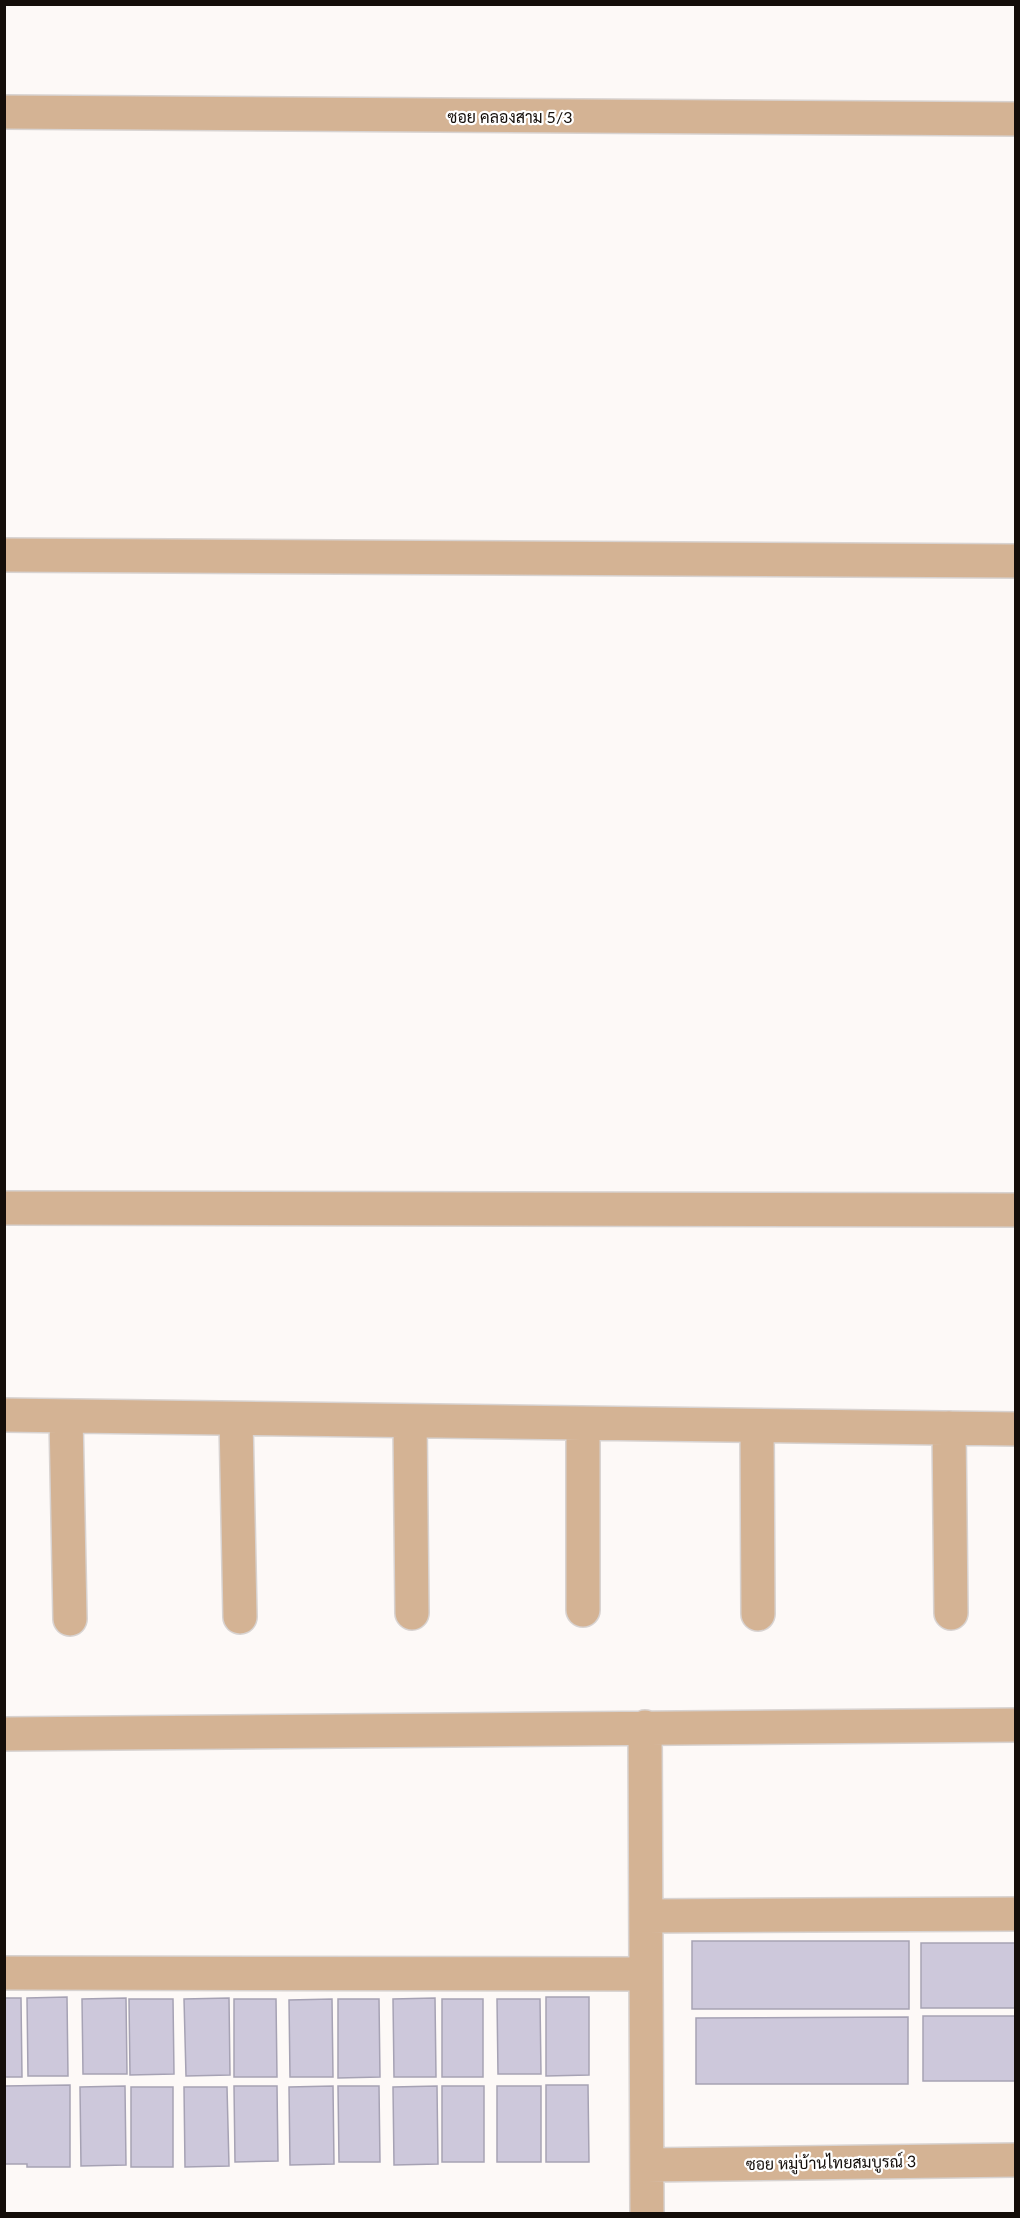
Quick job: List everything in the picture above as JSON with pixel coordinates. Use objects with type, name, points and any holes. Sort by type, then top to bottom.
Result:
[{"type":"street","name":"ซอย คลองสาม 5/3","points":[[4,112],[1016,119]]},
{"type":"street","points":[[4,555],[1016,561]]},
{"type":"street","points":[[4,1208],[1016,1210]]},
{"type":"street","points":[[4,1415],[1016,1429]]},
{"type":"street","points":[[66,1416],[70,1619]]},
{"type":"street","points":[[236,1419],[240,1617]]},
{"type":"street","points":[[410,1422],[412,1613]]},
{"type":"street","points":[[583,1424],[583,1610]]},
{"type":"street","points":[[757,1426],[758,1614]]},
{"type":"street","points":[[949,1428],[951,1613]]},
{"type":"street","points":[[4,1734],[1016,1725]]},
{"type":"street","points":[[645,1727],[647,2214]]},
{"type":"street","points":[[646,1916],[1016,1914]]},
{"type":"street","points":[[4,1973],[646,1974]]},
{"type":"street","name":"ซอย หมู่บ้านไทยสมบูรณ์ 3","points":[[647,2165],[1016,2160]]},
{"type":"building","points":[[692,1941],[909,1941],[909,2009],[692,2009]]},
{"type":"building","points":[[921,1943],[1016,1943],[1016,2008],[921,2008]]},
{"type":"building","points":[[67,1997],[68,2076],[28,2076],[27,1998]]},
{"type":"building","points":[[546,1997],[589,1997],[589,2075],[546,2076]]},
{"type":"building","points":[[4,1998],[21,1998],[22,2077],[4,2077]]},
{"type":"building","points":[[126,1998],[127,2074],[83,2074],[82,1999]]},
{"type":"building","points":[[229,1998],[230,2075],[186,2076],[184,1999]]},
{"type":"building","points":[[435,1998],[436,2077],[394,2077],[393,1999]]},
{"type":"building","points":[[129,1999],[173,1999],[174,2074],[130,2075]]},
{"type":"building","points":[[234,1999],[276,1999],[277,2077],[234,2077]]},
{"type":"building","points":[[332,1999],[333,2077],[290,2077],[289,2000]]},
{"type":"building","points":[[338,1999],[379,1999],[380,2077],[338,2078]]},
{"type":"building","points":[[442,1999],[483,1999],[483,2077],[442,2077]]},
{"type":"building","points":[[497,1999],[540,1999],[541,2074],[498,2074]]},
{"type":"building","points":[[923,2016],[1016,2016],[1016,2081],[923,2081]]},
{"type":"building","points":[[908,2017],[908,2084],[696,2084],[696,2018]]},
{"type":"building","points":[[70,2085],[70,2167],[27,2167],[27,2164],[4,2164],[4,2086]]},
{"type":"building","points":[[546,2085],[588,2085],[589,2162],[546,2162]]},
{"type":"building","points":[[125,2086],[126,2165],[81,2166],[80,2087]]},
{"type":"building","points":[[234,2086],[277,2086],[278,2161],[235,2162]]},
{"type":"building","points":[[333,2086],[334,2164],[290,2165],[289,2087]]},
{"type":"building","points":[[338,2086],[379,2086],[380,2162],[339,2162]]},
{"type":"building","points":[[437,2086],[438,2164],[394,2165],[393,2087]]},
{"type":"building","points":[[442,2086],[484,2086],[484,2162],[442,2162]]},
{"type":"building","points":[[497,2086],[541,2086],[541,2162],[497,2162]]},
{"type":"building","points":[[131,2087],[173,2087],[173,2167],[131,2167]]},
{"type":"building","points":[[184,2087],[227,2087],[229,2166],[185,2167]]}]
